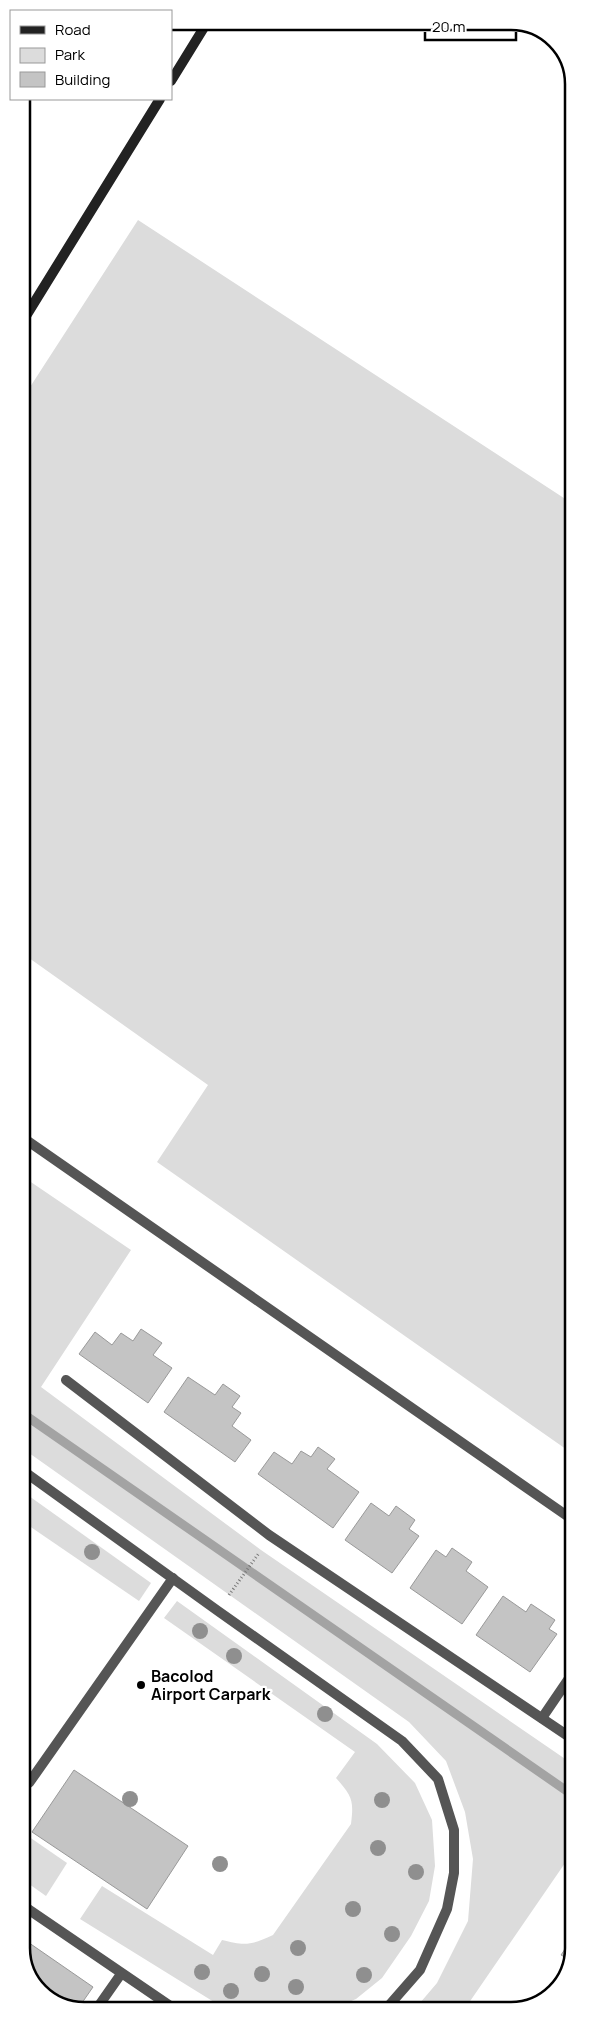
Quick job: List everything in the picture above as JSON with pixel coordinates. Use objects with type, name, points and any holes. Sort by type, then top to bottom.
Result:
[{"type":"main road","points":[[172,79],[202,30]]},
{"type":"main road","points":[[30,309],[159,100]]},
{"type":"street","points":[[30,1143],[565,1514]]},
{"type":"street","points":[[66,1380],[269,1535],[565,1734]]},
{"type":"street","points":[[30,1476],[218,1612],[402,1741],[438,1779],[454,1830],[454,1874],[447,1909],[420,1970],[392,2002]]},
{"type":"street","points":[[30,1782],[173,1578]]},
{"type":"street","points":[[542,1718],[565,1684]]},
{"type":"street","points":[[30,1911],[164,2002]]},
{"type":"street","points":[[101,2002],[122,1974]]},
{"type":"path","points":[[218,1612],[261,1550],[269,1535]]},
{"type":"green space","points":[[138,220],[565,499],[565,1448],[157,1162],[208,1085],[30,959],[30,387]]},
{"type":"green space","points":[[30,1181],[131,1250],[41,1387],[261,1550],[565,1759],[565,1863],[470,2002],[421,2002],[437,1983],[468,1921],[473,1859],[465,1812],[446,1761],[409,1722],[30,1454]]},
{"type":"green space","points":[[30,1497],[151,1583],[139,1601],[30,1526]]},
{"type":"green space","points":[[177,1601],[377,1744],[415,1783],[432,1820],[435,1866],[429,1901],[411,1936],[382,1978],[356,1999],[349,2002],[214,2002],[80,1919],[102,1886],[213,1955],[222,1940],[243,1944],[259,1941],[273,1935],[351,1824],[351,1799],[346,1789],[336,1778],[355,1752],[164,1618]]},
{"type":"green space","points":[[30,1838],[67,1863],[46,1896],[30,1885]]},
{"type":"building","points":[[141,1329],[162,1343],[153,1355],[172,1368],[148,1403],[79,1354],[95,1332],[112,1345],[121,1333],[133,1341]]},
{"type":"building","points":[[188,1377],[215,1395],[223,1384],[240,1396],[232,1407],[241,1413],[232,1426],[251,1440],[235,1462],[164,1412]]},
{"type":"building","points":[[318,1447],[335,1459],[327,1469],[359,1492],[333,1528],[258,1474],[274,1452],[292,1464],[301,1451],[311,1457]]},
{"type":"building","points":[[371,1503],[389,1516],[396,1506],[415,1520],[409,1529],[419,1536],[392,1573],[345,1540]]},
{"type":"building","points":[[452,1548],[472,1562],[466,1571],[488,1587],[462,1624],[410,1588],[436,1550],[446,1557]]},
{"type":"building","points":[[503,1596],[526,1612],[531,1604],[555,1620],[549,1629],[557,1634],[530,1672],[476,1635]]},
{"type":"building","points":[[74,1770],[188,1846],[147,1909],[32,1832]]},
{"type":"building","points":[[30,1944],[93,1987],[83,2002],[63,1998],[48,1989],[37,1975],[33,1966]]},
{"type":"waterway","points":[[30,1419],[565,1790]]},
{"type":"place","name":"Bacolod Airport Carpark","points":[[141,1685]]}]
